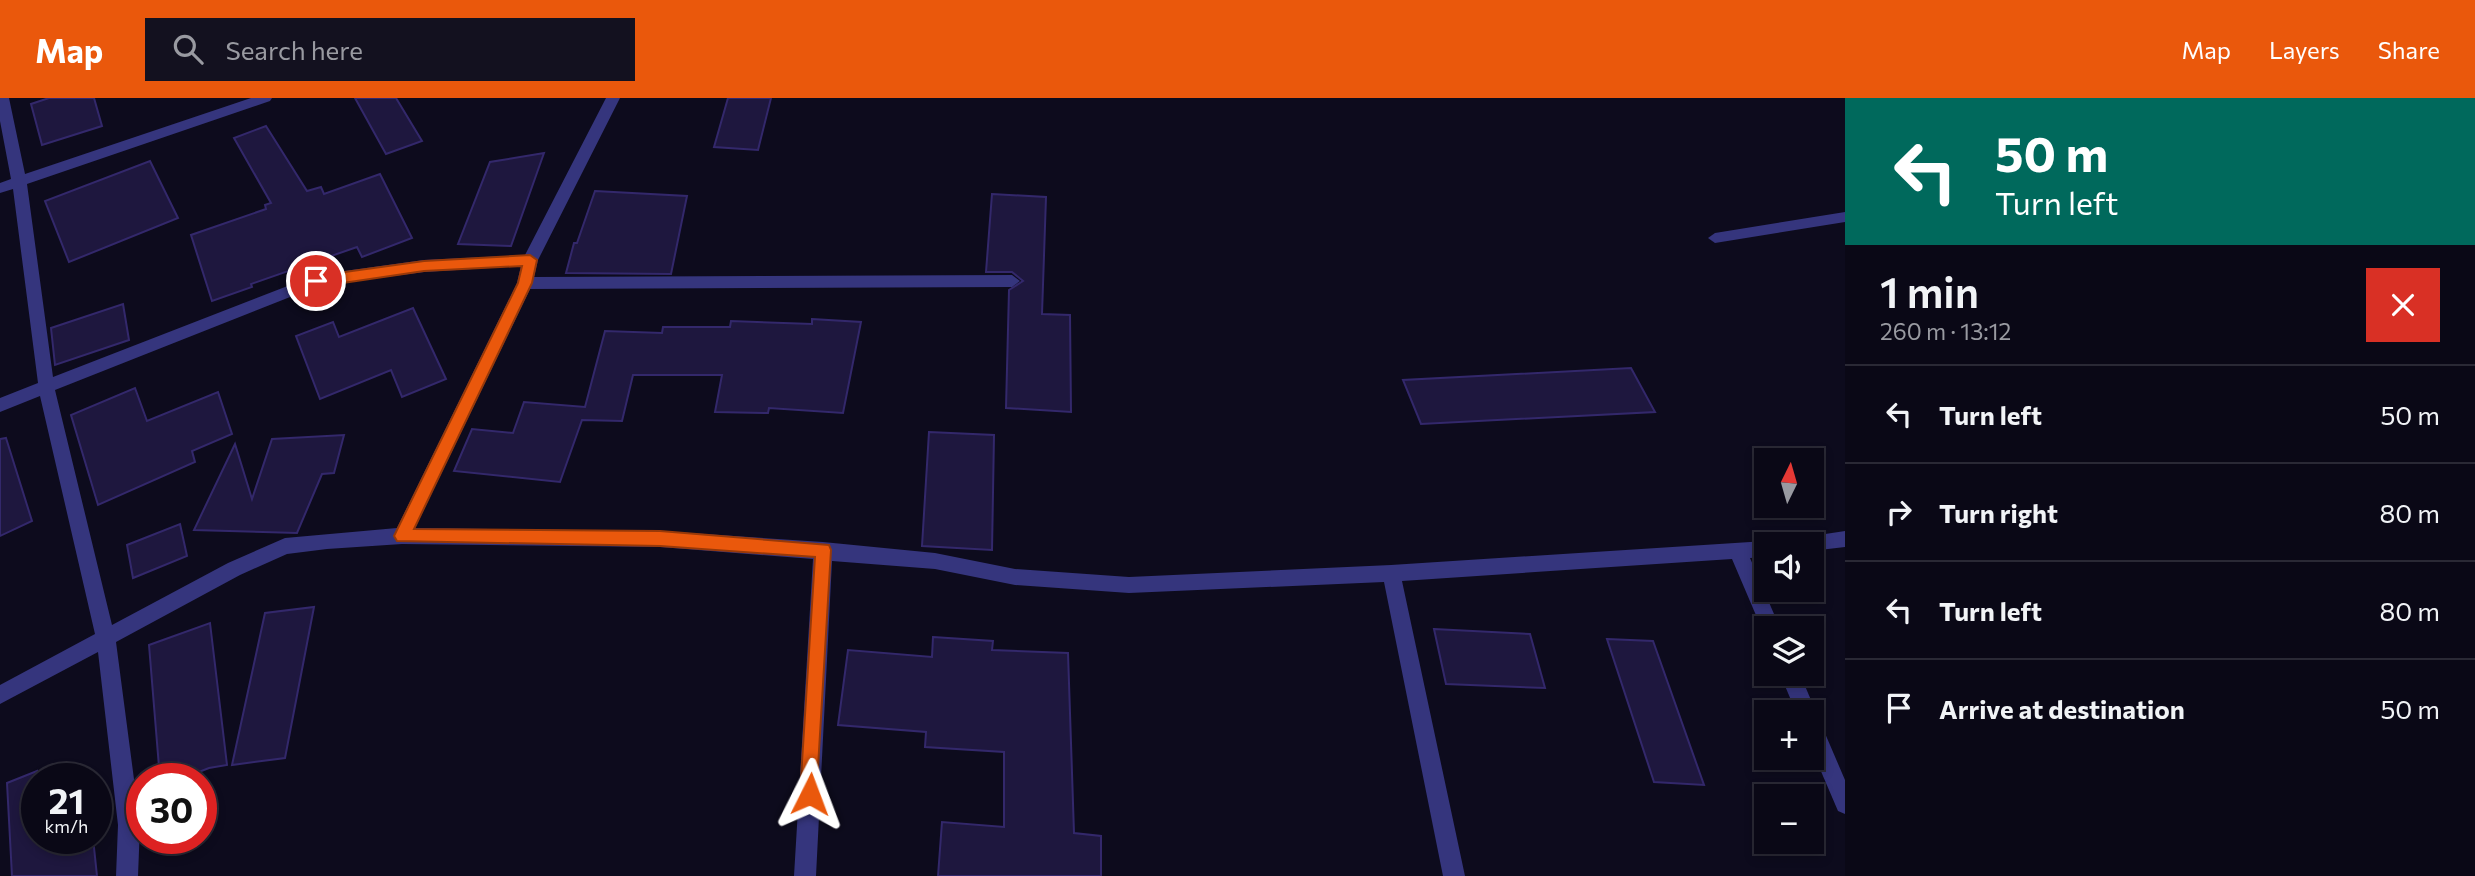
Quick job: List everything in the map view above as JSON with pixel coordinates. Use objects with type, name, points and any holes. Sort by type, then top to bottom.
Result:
[{"type":"street","points":[[2,98],[19,181],[46,385],[106,639],[129,825],[127,876]]},
{"type":"street","points":[[0,188],[265,98]]},
{"type":"street","points":[[402,536],[525,283],[530,260],[613,98]]},
{"type":"street","points":[[1715,238],[1845,217]]},
{"type":"street","points":[[0,405],[316,281],[424,266],[530,260]]},
{"type":"street","points":[[525,283],[1012,281]]},
{"type":"street","points":[[0,695],[234,569],[285,546],[402,536],[660,539],[823,550],[935,561],[1015,577],[1129,585],[1391,573],[1754,551]]},
{"type":"street","points":[[1824,542],[1845,539]]},
{"type":"street","points":[[805,876],[823,550]]},
{"type":"street","points":[[1740,553],[1766,616]]},
{"type":"street","points":[[1391,573],[1454,876]]},
{"type":"street","points":[[1824,755],[1845,804]]},
{"type":"building","points":[[49,98],[94,98],[102,126],[42,145],[31,104]]},
{"type":"building","points":[[355,98],[396,98],[422,141],[386,154]]},
{"type":"building","points":[[728,98],[771,98],[758,150],[714,147]]},
{"type":"building","points":[[266,126],[307,191],[321,187],[324,194],[380,174],[412,238],[362,257],[357,247],[251,284],[252,287],[212,301],[191,235],[266,209],[265,205],[271,203],[234,138]]},
{"type":"building","points":[[544,153],[511,246],[458,244],[490,162]]},
{"type":"building","points":[[150,161],[178,218],[69,262],[45,201]]},
{"type":"building","points":[[595,191],[687,196],[671,274],[566,273],[574,243],[577,243]]},
{"type":"building","points":[[992,194],[1046,197],[1042,314],[1070,315],[1071,412],[1006,408],[1009,290],[1023,281],[1012,272],[986,272]]},
{"type":"building","points":[[123,304],[129,340],[55,365],[51,328]]},
{"type":"building","points":[[413,308],[446,379],[402,397],[391,370],[320,399],[296,336],[333,322],[339,337]]},
{"type":"building","points":[[812,319],[861,322],[843,413],[769,408],[768,413],[715,412],[722,375],[633,375],[622,421],[582,420],[560,482],[454,471],[472,429],[513,433],[524,402],[585,407],[605,331],[662,333],[663,327],[730,327],[731,321],[812,324]]},
{"type":"building","points":[[1631,368],[1655,412],[1421,424],[1403,380]]},
{"type":"building","points":[[135,388],[147,421],[218,392],[232,434],[192,451],[195,462],[98,505],[71,415]]},
{"type":"building","points":[[929,432],[994,435],[992,550],[922,546]]},
{"type":"building","points":[[344,435],[334,473],[322,474],[297,533],[194,530],[235,444],[252,499],[272,439]]},
{"type":"building","points":[[6,438],[32,521],[0,536],[0,439]]},
{"type":"building","points":[[180,524],[187,556],[133,578],[127,545]]},
{"type":"building","points":[[314,607],[285,758],[232,765],[265,613]]},
{"type":"building","points":[[210,623],[227,765],[159,763],[149,645]]},
{"type":"building","points":[[1434,629],[1530,634],[1545,688],[1446,684]]},
{"type":"building","points":[[933,637],[993,641],[992,650],[1068,653],[1074,833],[1101,836],[1101,876],[938,876],[942,822],[1004,827],[1004,752],[925,747],[926,732],[838,725],[848,650],[932,657]]},
{"type":"building","points":[[1607,639],[1653,641],[1704,785],[1654,782]]},
{"type":"building","points":[[21,777],[21,854],[95,854],[97,876],[12,876],[7,783]]},
{"type":"route","points":[[316,281],[424,266],[530,260],[525,283],[402,536],[660,539],[823,550],[810,794]]}]
